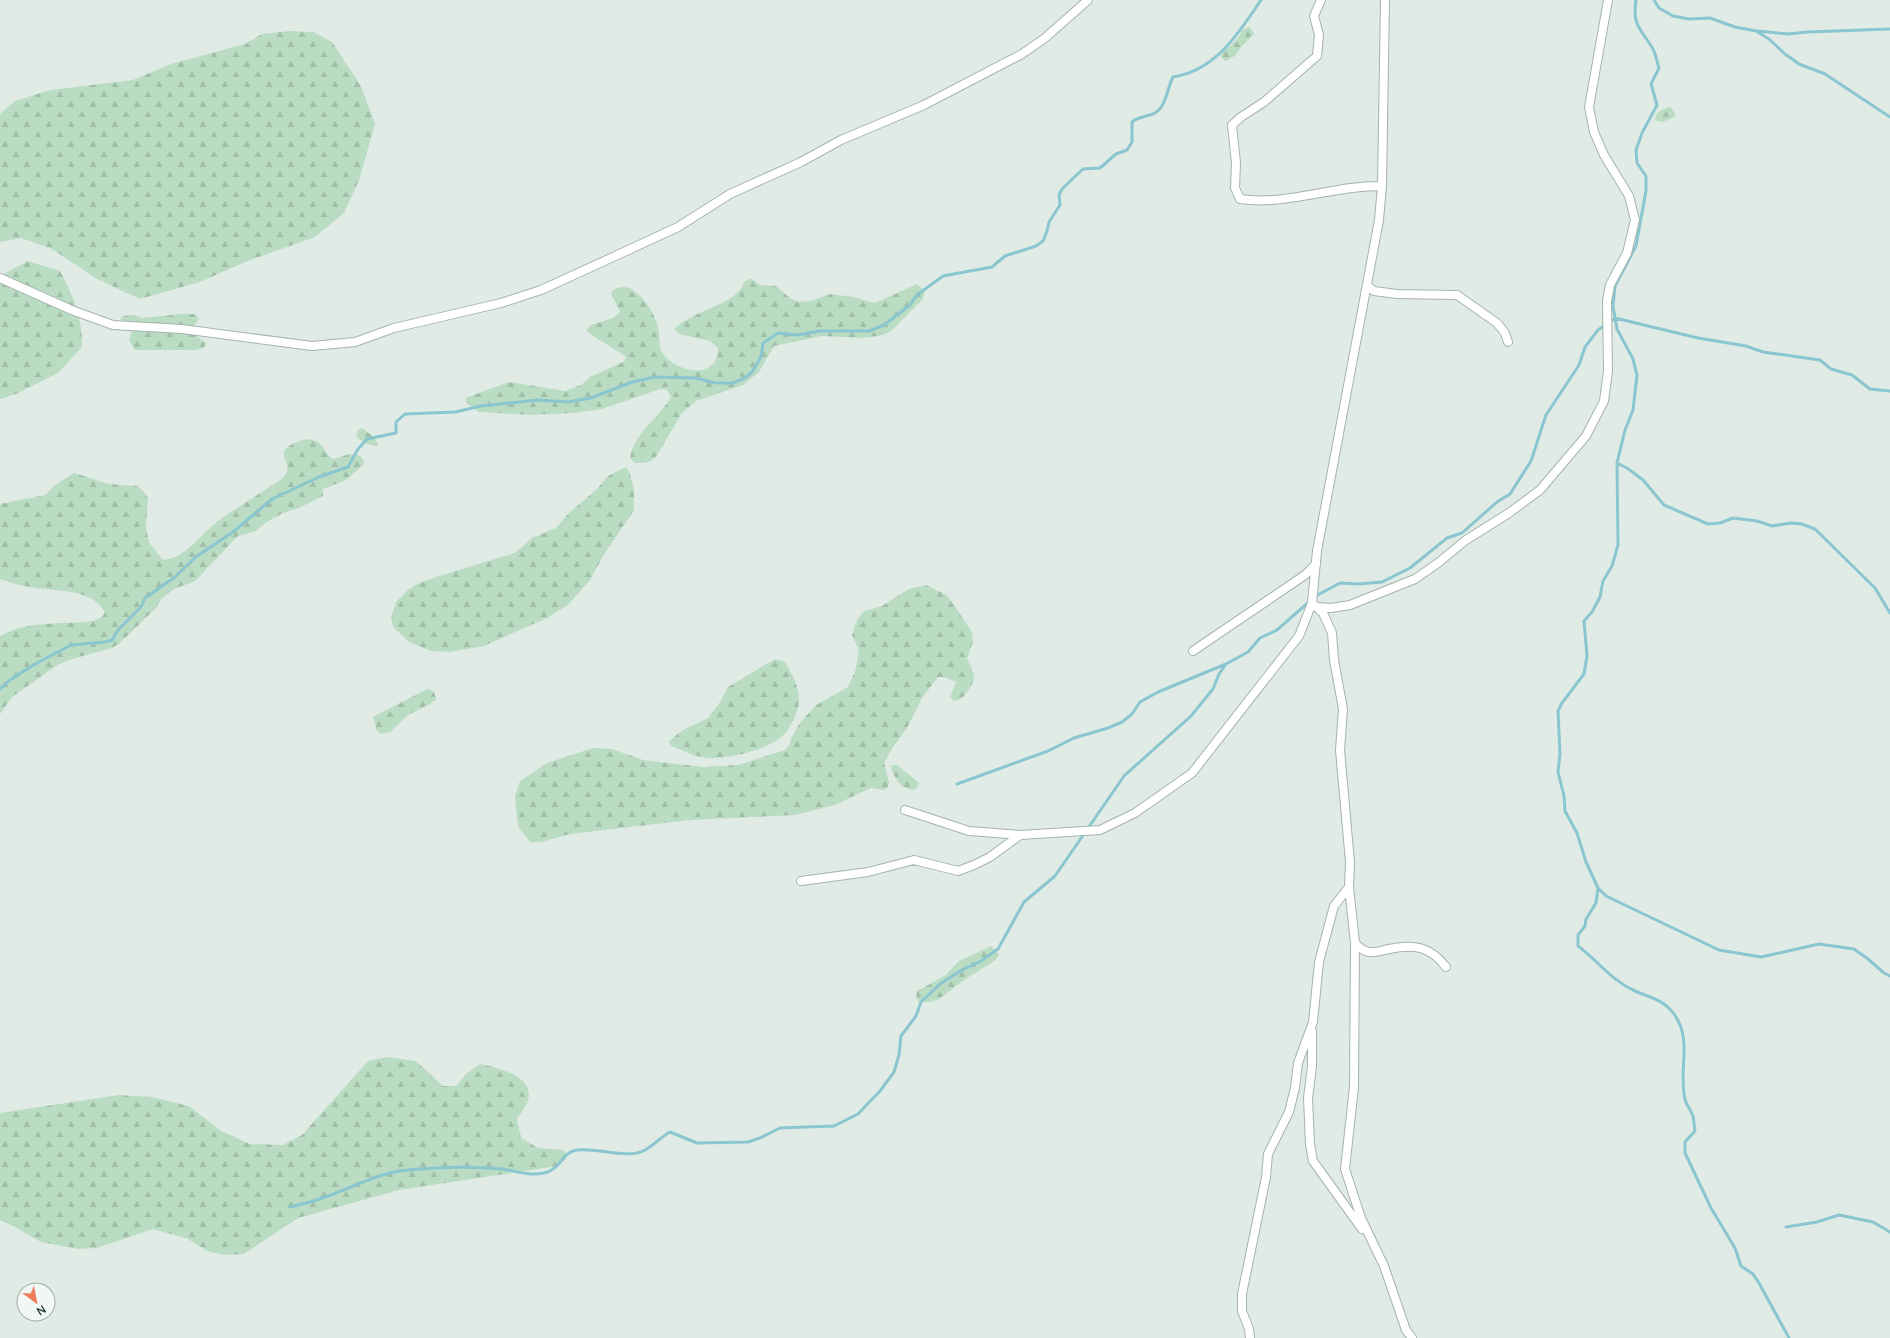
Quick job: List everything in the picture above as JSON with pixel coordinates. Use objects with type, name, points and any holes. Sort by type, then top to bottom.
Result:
[{"type":"street","points":[[0,278],[74,311],[113,325],[182,328],[312,346],[355,342],[394,328],[501,303],[541,290],[672,230],[730,194],[801,162],[841,140],[924,104],[1022,54],[1045,38],[1088,0]]},
{"type":"street","points":[[1321,0],[1314,16],[1319,35],[1317,56],[1264,102],[1241,117],[1232,126],[1236,163],[1235,188],[1240,199],[1258,202],[1330,193],[1360,186],[1382,186]]},
{"type":"street","points":[[905,810],[969,831],[1020,835],[1100,830],[1135,813],[1192,773],[1299,636],[1314,605],[1316,564],[1379,220],[1382,186],[1385,0]]},
{"type":"street","points":[[1314,605],[1331,608],[1350,605],[1415,579],[1438,563],[1466,540],[1509,513],[1540,490],[1586,436],[1604,401],[1608,371],[1607,301],[1610,284],[1627,253],[1635,220],[1629,196],[1604,155],[1594,132],[1589,107],[1608,0]]},
{"type":"street","points":[[1368,286],[1374,291],[1397,294],[1457,295],[1497,323],[1505,333],[1508,342]]},
{"type":"street","points":[[1193,651],[1305,575],[1316,564]]},
{"type":"street","points":[[1314,605],[1323,613],[1332,633],[1334,660],[1343,709],[1340,750],[1350,862],[1349,887],[1355,943],[1354,1087],[1345,1169],[1361,1218],[1396,1297],[1406,1330],[1412,1338]]},
{"type":"street","points":[[801,881],[868,872],[914,860],[958,870],[974,865],[990,857],[1020,835]]},
{"type":"street","points":[[1349,887],[1334,906],[1319,962],[1313,1022],[1312,1066],[1308,1098],[1310,1144],[1313,1161],[1374,1247]]},
{"type":"street","points":[[1355,943],[1362,949],[1370,952],[1401,946],[1417,947],[1429,950],[1446,967]]},
{"type":"street","points":[[1250,1338],[1249,1328],[1242,1311],[1242,1294],[1266,1177],[1268,1154],[1289,1112],[1295,1088],[1298,1063],[1313,1022]]},
{"type":"green space","points":[[1250,27],[1254,34],[1241,47],[1235,56],[1225,61],[1220,56],[1235,41],[1242,30]]},
{"type":"green space","points":[[289,31],[313,32],[332,42],[361,86],[375,124],[359,180],[344,213],[315,237],[245,262],[200,282],[140,299],[97,279],[52,249],[21,238],[0,242],[0,114],[15,101],[50,90],[133,80],[171,64],[245,44],[262,34]]},
{"type":"green space","points":[[1671,107],[1675,114],[1674,117],[1663,122],[1656,121],[1655,119],[1657,113]]},
{"type":"green space","points":[[28,261],[60,271],[69,289],[79,317],[82,347],[58,373],[16,394],[0,399],[0,276]]},
{"type":"green space","points":[[751,278],[760,285],[776,286],[790,298],[799,302],[811,301],[830,294],[853,297],[875,303],[917,284],[925,292],[922,300],[891,331],[883,335],[864,338],[822,336],[774,346],[759,372],[743,385],[696,401],[682,413],[656,457],[649,462],[635,463],[630,458],[632,449],[642,433],[671,397],[667,390],[660,389],[602,409],[574,413],[529,415],[479,412],[468,404],[465,398],[509,382],[565,391],[581,385],[590,377],[625,361],[626,357],[586,330],[591,325],[613,318],[620,312],[611,293],[620,287],[636,292],[647,304],[658,325],[661,349],[664,355],[672,363],[689,370],[702,370],[708,368],[714,364],[718,348],[710,341],[679,334],[675,328],[692,317],[734,296],[741,289],[744,282]]},
{"type":"green space","points":[[195,314],[199,318],[194,326],[193,334],[206,343],[204,348],[195,350],[135,350],[129,340],[132,331],[120,319],[124,316],[134,315],[143,318]]},
{"type":"green space","points":[[362,428],[374,437],[378,444],[376,446],[364,443],[356,436],[358,430]]},
{"type":"green space","points":[[306,439],[313,440],[321,444],[327,453],[334,459],[349,454],[359,455],[363,459],[364,464],[346,480],[323,489],[323,496],[299,508],[283,513],[265,523],[256,531],[238,536],[195,581],[174,589],[161,599],[155,609],[119,644],[109,649],[59,664],[12,697],[0,714],[0,636],[22,627],[34,625],[93,621],[102,617],[105,612],[90,598],[81,594],[15,584],[0,579],[0,504],[45,495],[55,485],[74,473],[109,484],[137,486],[148,498],[146,529],[150,544],[163,560],[171,559],[192,546],[211,527],[225,516],[279,481],[288,469],[284,452],[294,443]]},
{"type":"green space","points":[[626,467],[629,471],[634,489],[634,510],[603,556],[590,580],[568,605],[547,618],[484,646],[450,652],[431,651],[409,642],[393,627],[391,618],[396,602],[408,590],[417,584],[436,577],[515,553],[532,538],[556,528],[569,513],[596,490],[608,476]]},
{"type":"green space","points":[[926,585],[947,595],[972,632],[973,642],[967,659],[973,671],[974,678],[972,685],[963,697],[954,701],[950,697],[956,682],[945,677],[938,677],[922,698],[907,728],[893,747],[884,763],[889,782],[888,787],[884,790],[871,788],[835,805],[795,815],[690,820],[570,834],[541,842],[530,842],[518,826],[515,796],[520,781],[547,763],[593,748],[612,749],[643,760],[704,767],[738,765],[785,750],[790,744],[791,738],[800,723],[816,705],[848,687],[855,672],[859,650],[852,635],[857,620],[864,611],[882,606],[909,589]]},
{"type":"green space","points":[[775,659],[785,662],[795,681],[799,697],[795,716],[790,726],[781,737],[765,747],[754,751],[721,758],[698,756],[671,746],[669,741],[683,730],[708,718],[720,702],[728,687]]},
{"type":"green space","points":[[427,689],[434,692],[436,699],[430,704],[408,715],[390,732],[381,734],[377,731],[373,717]]},
{"type":"green space","points":[[892,765],[897,765],[919,783],[916,789],[907,789],[900,784],[892,772]]},
{"type":"green space","points":[[991,946],[999,954],[996,960],[964,980],[939,999],[931,1002],[919,1002],[916,998],[917,991],[946,975],[959,961]]},
{"type":"green space","points":[[387,1057],[416,1061],[443,1086],[456,1086],[467,1073],[480,1064],[506,1071],[514,1075],[522,1080],[527,1086],[529,1094],[527,1103],[517,1119],[521,1138],[538,1148],[564,1150],[566,1159],[558,1166],[399,1190],[298,1218],[244,1254],[225,1255],[207,1251],[188,1239],[153,1229],[97,1248],[78,1249],[41,1242],[0,1220],[0,1113],[119,1095],[151,1097],[189,1106],[221,1131],[250,1144],[283,1145],[302,1135],[368,1061]]},
{"type":"waterway","points":[[0,689],[10,680],[35,664],[71,645],[112,640],[118,630],[141,607],[145,598],[175,577],[197,556],[233,532],[272,499],[319,477],[348,467],[358,449],[367,439],[396,433],[396,422],[405,414],[455,412],[481,406],[538,400],[568,402],[591,398],[632,382],[655,377],[695,378],[716,383],[733,383],[745,378],[752,372],[761,357],[763,343],[778,333],[797,335],[820,331],[869,331],[884,325],[909,306],[917,295],[943,276],[992,267],[1005,256],[1036,246],[1043,241],[1049,222],[1060,205],[1059,195],[1062,189],[1083,169],[1100,168],[1116,154],[1127,150],[1132,142],[1132,122],[1159,110],[1173,77],[1188,73],[1214,59],[1235,37],[1261,0]]},
{"type":"waterway","points":[[1636,0],[1636,22],[1653,49],[1659,68],[1651,84],[1657,105],[1642,133],[1636,150],[1637,163],[1646,176],[1646,191],[1636,246],[1615,286],[1613,306],[1617,329],[1633,359],[1637,375],[1633,410],[1625,430],[1617,463],[1618,545],[1612,566],[1603,581],[1600,597],[1592,612],[1584,621],[1587,656],[1584,674],[1562,703],[1558,711],[1560,754],[1558,772],[1564,796],[1565,811],[1577,833],[1586,862],[1598,888],[1596,903],[1586,919],[1585,926],[1578,935],[1578,946],[1619,982],[1666,1005],[1680,1024],[1684,1045],[1683,1088],[1686,1101],[1693,1116],[1695,1131],[1685,1142],[1685,1153],[1711,1208],[1735,1248],[1741,1266],[1753,1274],[1789,1338]]},
{"type":"waterway","points":[[1654,0],[1659,8],[1673,16],[1689,19],[1710,18],[1735,27],[1756,31],[1769,39],[1785,54],[1799,64],[1825,74],[1890,117]]},
{"type":"waterway","points":[[1758,31],[1788,34],[1890,29]]},
{"type":"waterway","points":[[1314,597],[1340,583],[1359,584],[1382,582],[1410,568],[1447,538],[1462,533],[1497,502],[1510,494],[1531,461],[1546,415],[1579,365],[1585,347],[1598,330],[1615,318],[1698,338],[1746,346],[1763,352],[1820,360],[1831,369],[1852,375],[1870,389],[1890,391]]},
{"type":"waterway","points":[[1617,463],[1627,468],[1643,480],[1664,505],[1708,524],[1720,523],[1733,518],[1757,521],[1772,526],[1791,523],[1802,524],[1815,529],[1875,588],[1890,613]]},
{"type":"waterway","points":[[290,1207],[333,1194],[375,1177],[397,1171],[467,1167],[502,1169],[528,1174],[538,1174],[550,1171],[572,1151],[593,1150],[621,1154],[638,1153],[645,1150],[670,1132],[697,1143],[748,1142],[780,1128],[834,1126],[858,1114],[880,1091],[894,1072],[899,1055],[901,1036],[916,1016],[921,1002],[940,984],[962,970],[981,961],[998,949],[1024,902],[1055,876],[1124,776],[1191,716],[1213,689],[1219,674],[1226,664],[1248,652],[1260,638],[1277,630],[1310,601]]},
{"type":"waterway","points":[[957,784],[1048,751],[1074,738],[1108,728],[1122,722],[1132,714],[1140,702],[1158,692],[1226,664]]},
{"type":"waterway","points":[[1598,888],[1606,896],[1719,950],[1761,957],[1819,944],[1854,949],[1884,973],[1890,976]]},
{"type":"waterway","points":[[1786,1227],[1817,1222],[1839,1215],[1873,1222],[1890,1232]]}]
